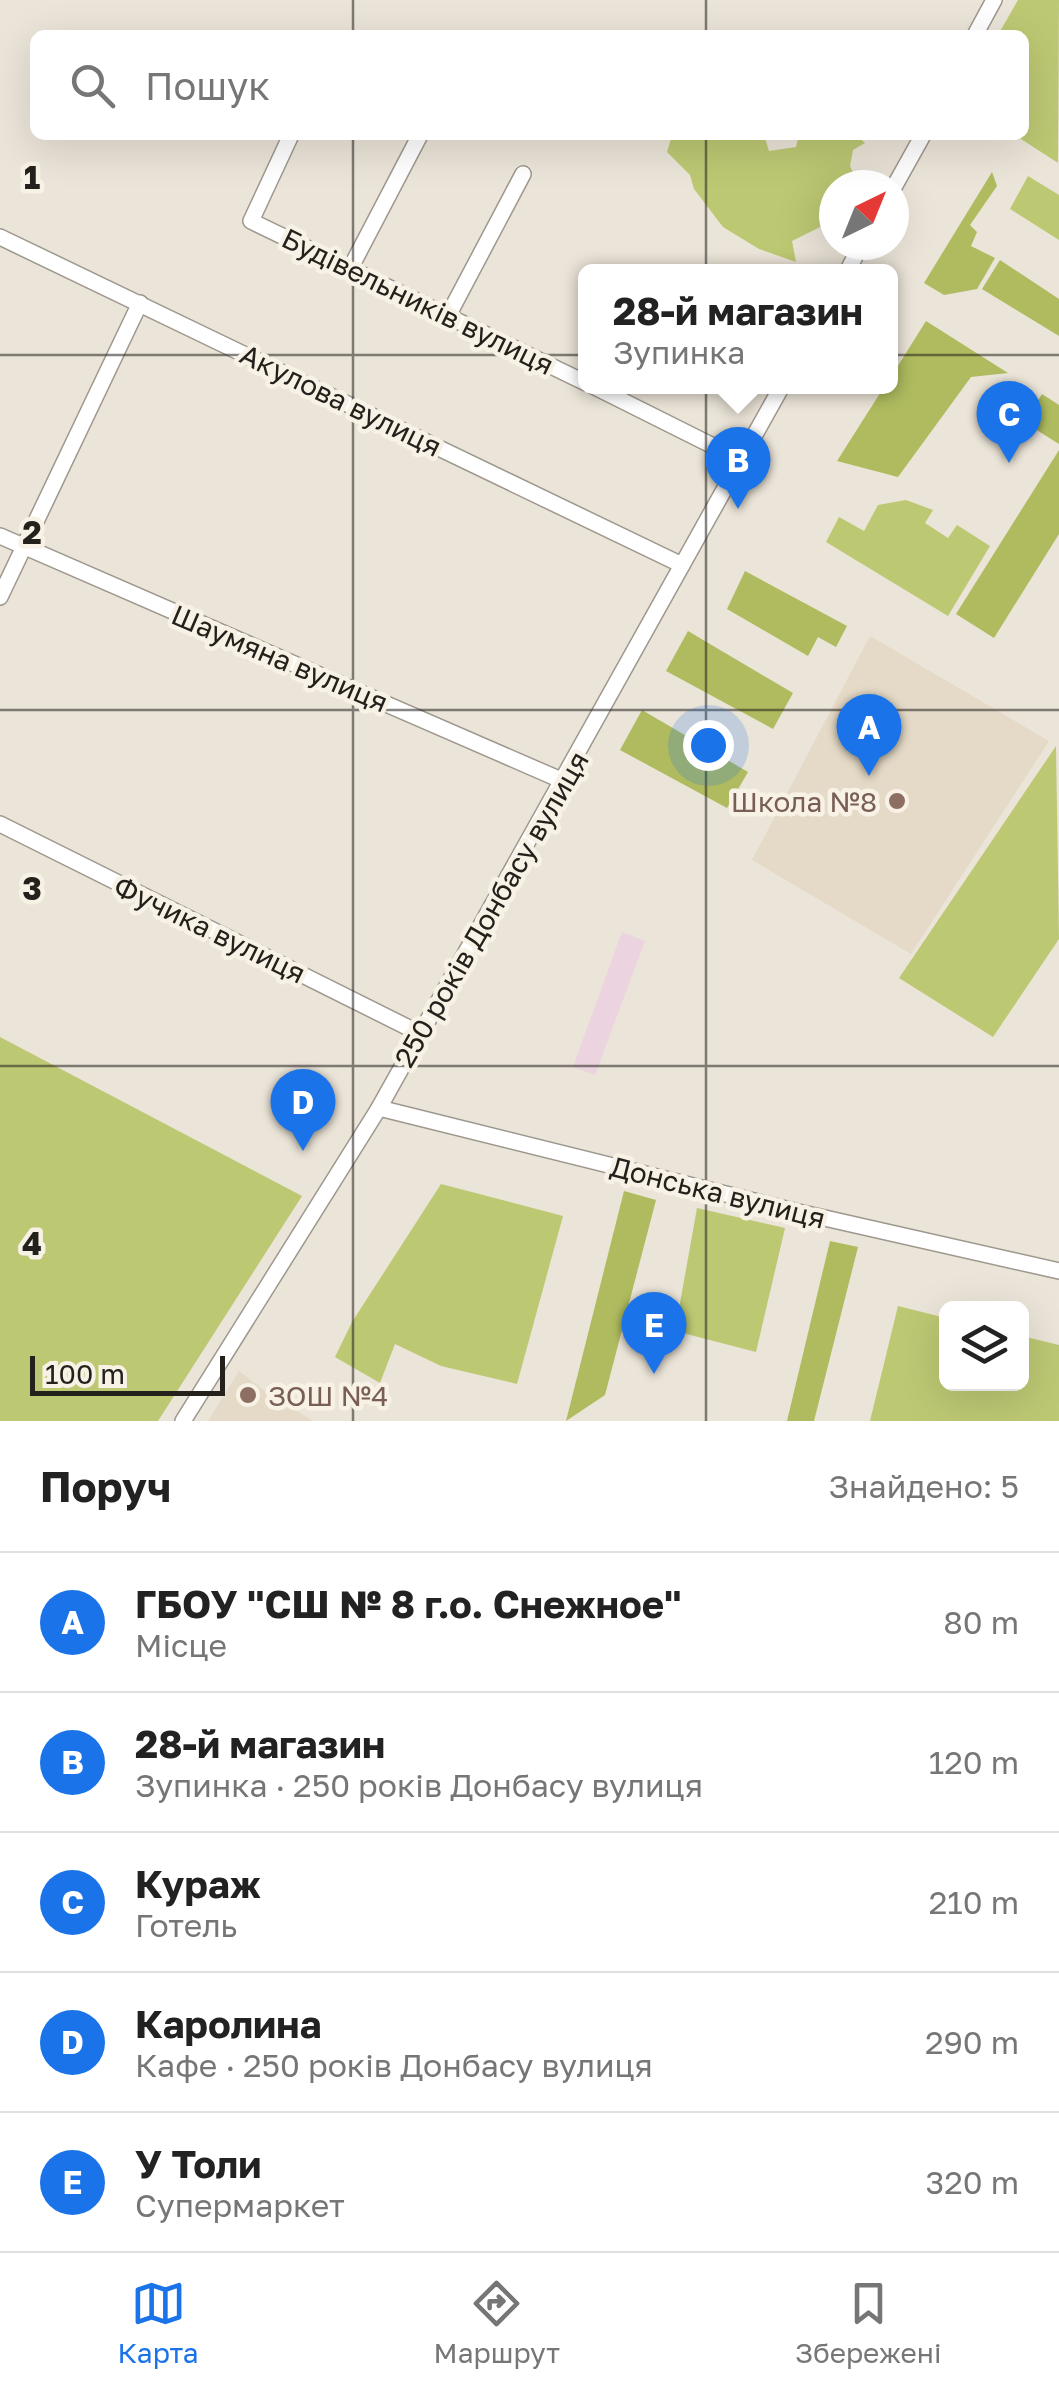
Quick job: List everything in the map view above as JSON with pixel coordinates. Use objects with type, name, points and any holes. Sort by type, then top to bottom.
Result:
[{"type":"street","points":[[979,30],[994,0]]},
{"type":"street","name":"Будівельників вулиця","points":[[289,140],[251,221],[578,379]]},
{"type":"street","points":[[351,267],[417,140]]},
{"type":"street","points":[[903,170],[920,140]]},
{"type":"street","points":[[449,314],[524,174]]},
{"type":"street","name":"Акулова вулиця","points":[[0,237],[682,565]]},
{"type":"street","points":[[0,597],[140,303]]},
{"type":"street","points":[[608,394],[740,460]]},
{"type":"street","name":"250 років Донбасу вулиця","points":[[182,1421],[379,1108],[777,394]]},
{"type":"street","name":"Шаумяна вулиця","points":[[0,536],[561,780]]},
{"type":"street","name":"Фучика вулиця","points":[[0,824],[421,1034]]},
{"type":"street","name":"Донська вулиця","points":[[379,1108],[760,1204],[1059,1270]]},
{"type":"shaded area","name":"Школа №8","points":[[870,636],[1049,741],[911,954],[752,860]]},
{"type":"shaded area","points":[[622,932],[645,941],[595,1075],[573,1067]]},
{"type":"shaded area","name":"ЗОШ №4","points":[[239,1371],[261,1388],[313,1421],[208,1421]]},
{"type":"green space","points":[[1018,0],[1059,0],[1058,163],[1023,140],[1029,140],[1029,30],[1001,30]]},
{"type":"green space","points":[[671,140],[766,140],[769,151],[796,147],[798,140],[865,143],[853,150],[852,170],[819,170],[819,228],[792,241],[796,262],[759,249],[723,227],[694,189],[690,175],[667,152]]},
{"type":"green space","points":[[992,172],[997,186],[970,225],[977,232],[971,246],[995,258],[977,289],[944,295],[924,283]]},
{"type":"green space","points":[[1028,176],[1059,195],[1059,240],[1010,209]]},
{"type":"green space","points":[[1000,260],[1059,299],[1059,336],[982,289]]},
{"type":"green space","points":[[926,321],[1008,373],[971,377],[898,477],[837,461],[880,394],[898,394],[898,366]]},
{"type":"green space","points":[[1042,394],[1059,405],[1059,444],[1024,422]]},
{"type":"green space","points":[[1059,450],[1059,534],[994,638],[956,614]]},
{"type":"green space","points":[[906,500],[933,510],[925,523],[948,538],[957,525],[990,546],[948,616],[826,542],[839,517],[864,531],[878,505]]},
{"type":"green space","points":[[745,571],[847,626],[836,647],[818,637],[808,656],[727,609]]},
{"type":"green space","points":[[688,631],[793,693],[773,729],[666,671]]},
{"type":"green space","points":[[642,710],[748,772],[727,808],[620,750]]},
{"type":"green space","points":[[1056,746],[1059,939],[993,1037],[899,978]]},
{"type":"green space","points":[[0,1037],[302,1196],[158,1421],[0,1421]]},
{"type":"green space","points":[[441,1184],[563,1216],[517,1384],[441,1366],[395,1344],[380,1383],[335,1357],[352,1322]]},
{"type":"green space","points":[[624,1191],[656,1200],[605,1395],[566,1421]]},
{"type":"green space","points":[[697,1208],[785,1228],[756,1352],[675,1331]]},
{"type":"green space","points":[[830,1241],[858,1247],[814,1421],[787,1421]]},
{"type":"green space","points":[[898,1306],[939,1316],[939,1391],[1029,1391],[1029,1338],[1059,1345],[1059,1421],[870,1421]]},
{"type":"place","name":"Кураж","points":[[1009,463]]},
{"type":"place","name":"28-й магазин","points":[[738,509]]},
{"type":"place","name":"ГБОУ \"СШ № 8 г.о. Снежное\"","points":[[869,776]]},
{"type":"place","name":"Школа №8","points":[[897,801]]},
{"type":"place","name":"Каролина","points":[[303,1151]]},
{"type":"place","name":"У Толи","points":[[654,1374]]},
{"type":"place","name":"ЗОШ №4","points":[[248,1395]]}]
